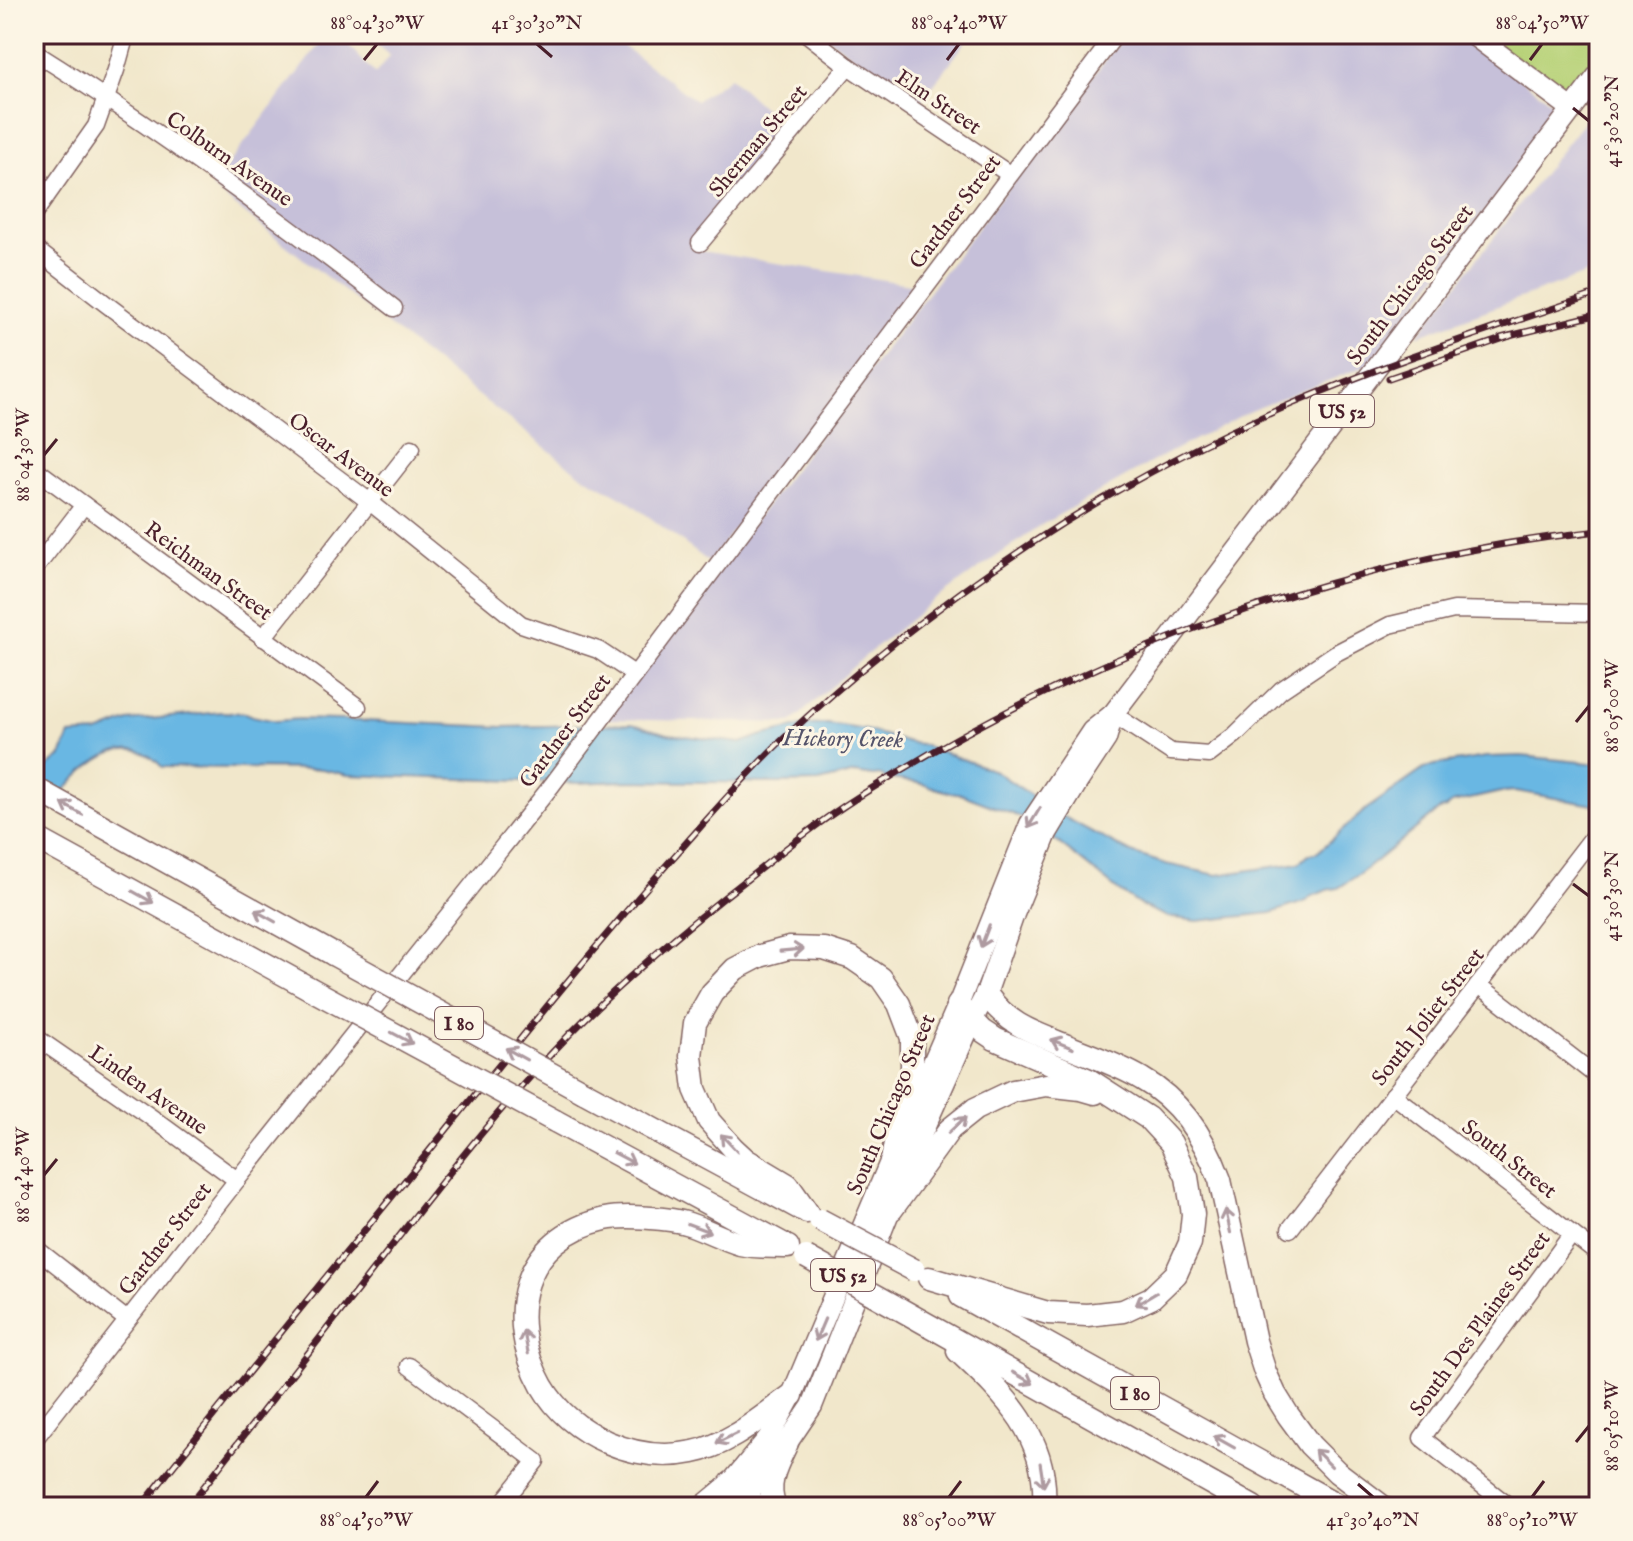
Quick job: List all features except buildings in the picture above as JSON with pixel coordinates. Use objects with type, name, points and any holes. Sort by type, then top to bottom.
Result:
[{"type":"highway","name":"I 80","points":[[34,788],[1341,1507]]},
{"type":"highway","name":"I 80","points":[[34,837],[797,1252],[1253,1507]]},
{"type":"highway","points":[[814,1216],[788,1185],[746,1160],[733,1148],[709,1121],[695,1089],[691,1056],[695,1023],[712,993],[735,969],[760,956],[789,948],[824,949],[852,958],[881,978],[899,1004],[912,1038],[912,1074],[900,1112],[893,1155]]},
{"type":"highway","points":[[986,994],[1020,1027],[1141,1078],[1190,1121],[1213,1160],[1220,1180],[1251,1329],[1275,1394],[1310,1445],[1337,1472],[1383,1507]]},
{"type":"highway","points":[[922,1274],[1048,1313],[1087,1315],[1123,1311],[1151,1298],[1176,1274],[1190,1243],[1193,1214],[1187,1177],[1171,1143],[1148,1118],[1089,1080],[995,1039],[965,1013]]},
{"type":"highway","points":[[892,1209],[950,1129],[975,1109],[1013,1091],[1046,1085],[1081,1089],[1119,1099]]},
{"type":"highway","points":[[792,1395],[732,1437],[694,1452],[658,1455],[624,1449],[592,1435],[564,1413],[543,1387],[528,1353],[522,1320],[525,1288],[550,1246],[571,1231],[607,1219],[644,1218],[686,1223],[743,1245],[797,1252]]},
{"type":"highway","points":[[931,1326],[994,1384],[1029,1432],[1041,1465],[1044,1507]]},
{"type":"highway","points":[[775,1507],[770,1487],[787,1443]]},
{"type":"main road","points":[[1472,34],[1572,109]]},
{"type":"main road","name":"South Chicago Street","points":[[702,1507],[742,1499],[812,1406],[892,1209],[1021,872],[1047,833],[1092,731],[1113,714],[1599,74]]},
{"type":"main road","name":"South Chicago Street","points":[[742,1499],[769,1437],[792,1395],[893,1155],[965,1013],[986,994],[1021,872]]},
{"type":"street","points":[[34,214],[96,126],[126,34]]},
{"type":"street","name":"Elm Street","points":[[807,34],[848,66],[1009,174]]},
{"type":"street","name":"Gardner Street","points":[[34,1440],[552,785],[1116,34]]},
{"type":"street","name":"Colburn Avenue","points":[[34,52],[107,97],[295,231],[394,308]]},
{"type":"street","name":"Sherman Street","points":[[700,243],[848,66]]},
{"type":"street","name":"Oscar Avenue","points":[[34,248],[370,502],[521,624],[598,650],[634,674]]},
{"type":"street","points":[[263,638],[412,448]]},
{"type":"street","name":"Reichman Street","points":[[34,468],[358,707]]},
{"type":"street","points":[[34,570],[84,505]]},
{"type":"street","points":[[1113,714],[1171,752],[1209,755],[1235,735],[1281,690],[1336,653],[1390,625],[1454,610],[1599,613]]},
{"type":"street","name":"South Joliet Street","points":[[1290,1229],[1599,829]]},
{"type":"street","points":[[1479,985],[1599,1078]]},
{"type":"street","name":"Linden Avenue","points":[[34,1036],[237,1180]]},
{"type":"street","name":"South Street","points":[[1393,1095],[1599,1255]]},
{"type":"street","name":"South Des Plaines Street","points":[[1510,1507],[1422,1438],[1572,1234]]},
{"type":"street","points":[[34,1247],[127,1320]]},
{"type":"street","points":[[409,1366],[536,1461],[499,1507]]},
{"type":"shaded area","points":[[327,34],[338,34],[375,74],[390,56],[364,34],[607,34],[696,101],[730,77],[789,132],[692,247],[700,251],[922,286],[709,562],[628,501],[578,473],[211,187]]},
{"type":"shaded area","points":[[823,34],[972,34],[921,101],[881,77]]},
{"type":"shaded area","points":[[1125,34],[1460,34],[1562,110],[1371,364],[1250,411],[1043,524],[933,601],[864,657],[791,723],[604,719]]},
{"type":"shaded area","points":[[1599,102],[1599,269],[1417,336]]},
{"type":"green space","points":[[1483,34],[1599,34],[1599,63],[1570,100]]},
{"type":"water","name":"Hickory Creek","points":[[222,712],[245,713],[276,721],[339,720],[503,727],[632,724],[668,734],[741,743],[807,725],[828,724],[866,730],[920,744],[995,771],[1062,816],[1131,853],[1217,875],[1299,863],[1318,852],[1365,810],[1424,769],[1435,765],[1486,757],[1521,756],[1599,764],[1599,806],[1516,791],[1452,803],[1338,888],[1271,913],[1197,921],[1168,917],[1142,906],[1031,821],[958,793],[881,775],[855,773],[819,782],[578,783],[348,775],[322,769],[162,767],[144,753],[126,750],[108,754],[91,765],[59,796],[34,827],[34,777],[61,756],[70,735],[98,733],[128,721]]},
{"type":"railway","points":[[141,1507],[651,883],[765,757],[880,654],[1025,547],[1094,504],[1190,451],[1357,377],[1599,293]]},
{"type":"railway","points":[[1501,338],[1599,314]]},
{"type":"railway","points":[[1389,378],[1510,336]]},
{"type":"railway","points":[[188,1507],[448,1174],[544,1062],[590,1014],[657,953],[830,816],[943,746],[1031,699],[1121,658],[1214,621],[1308,590],[1404,564],[1501,545],[1599,531]]}]
